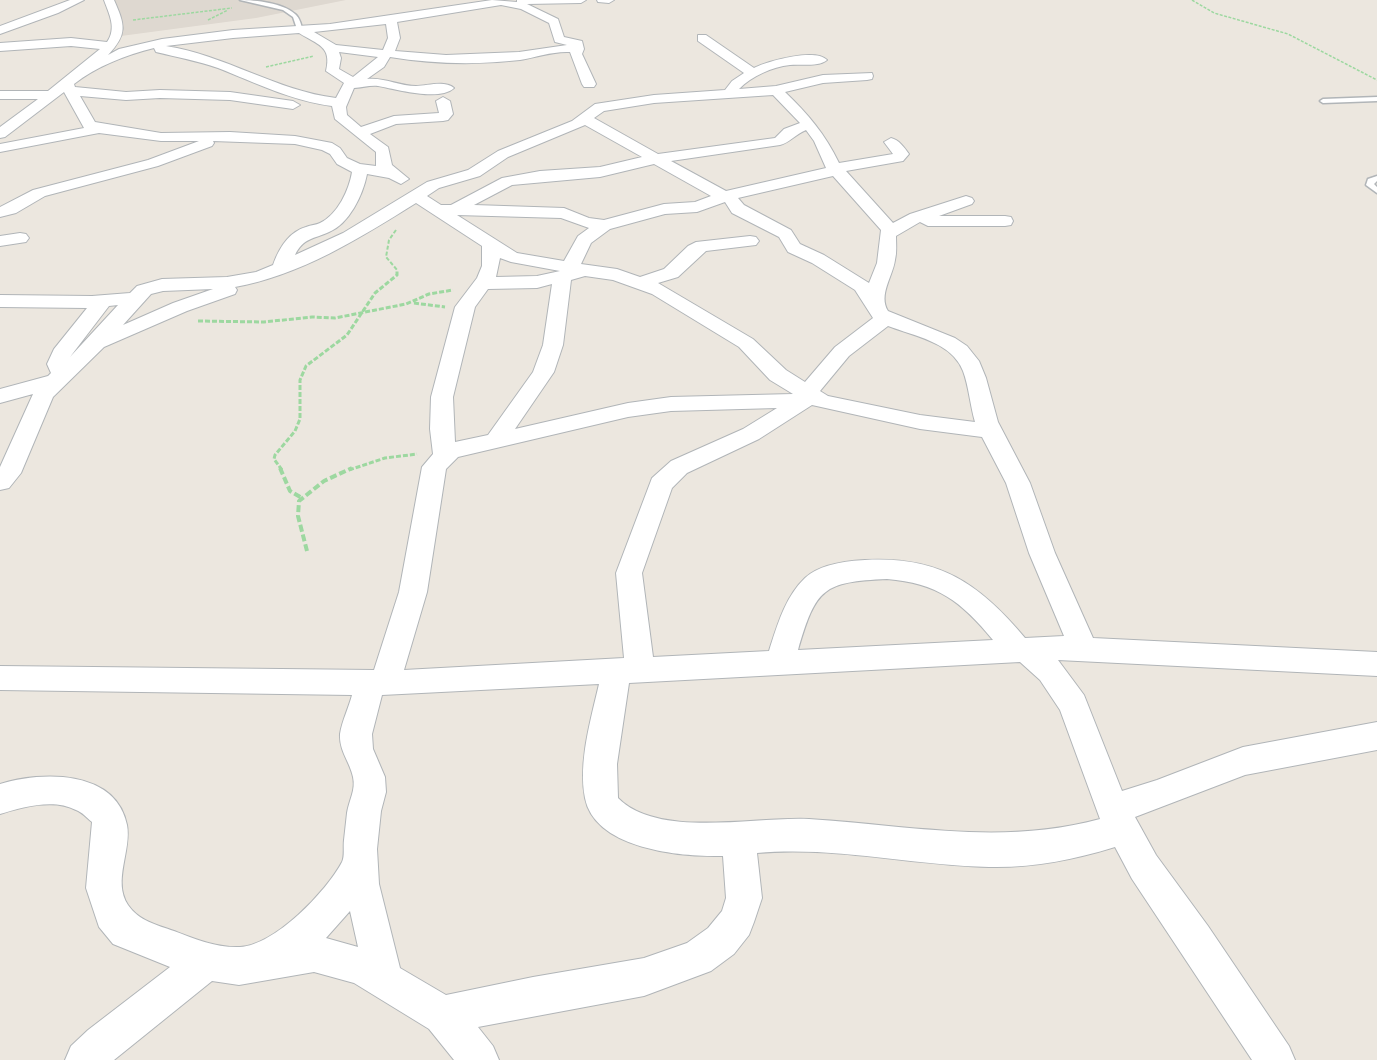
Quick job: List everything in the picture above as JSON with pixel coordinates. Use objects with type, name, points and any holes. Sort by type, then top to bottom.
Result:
[{"type":"street","points":[[12,13],[71,0]]},
{"type":"street","points":[[0,32],[79,0]]},
{"type":"street","points":[[0,134],[49,95],[69,86],[80,71],[103,54],[117,35],[117,22],[109,0]]},
{"type":"street","points":[[301,31],[332,50],[363,51],[390,42],[446,11],[509,1],[584,0]]},
{"type":"street","points":[[575,11],[573,7],[575,4],[584,0]]},
{"type":"street","points":[[602,0],[609,0]]},
{"type":"street","points":[[509,1],[543,15],[566,21]]},
{"type":"street","points":[[543,15],[556,24],[559,39],[576,43],[578,47]]},
{"type":"street","points":[[0,32],[39,30]]},
{"type":"street","points":[[80,71],[142,46],[201,37],[301,31],[413,45]]},
{"type":"street","points":[[584,32],[576,54],[589,84]]},
{"type":"street","points":[[201,37],[224,56],[238,72],[308,99],[340,103]]},
{"type":"street","points":[[702,38],[753,73]]},
{"type":"street","points":[[0,47],[71,42],[109,46]]},
{"type":"street","points":[[390,42],[416,58],[519,56],[578,47]]},
{"type":"street","points":[[390,42],[380,64],[350,85],[340,103],[340,116],[382,150],[384,167],[389,173],[418,195],[444,209],[491,245],[511,256],[574,272],[617,275],[659,290],[746,343],[778,375],[808,396],[821,401],[920,422],[990,431]]},
{"type":"street","points":[[451,44],[457,48],[458,58]]},
{"type":"street","points":[[142,46],[224,56]]},
{"type":"street","points":[[332,50],[335,58],[332,71],[350,85]]},
{"type":"street","points":[[730,94],[739,81],[764,66],[780,61],[821,60]]},
{"type":"street","points":[[93,347],[180,307],[236,288],[349,237],[433,185],[468,175],[503,154],[561,131],[584,119],[600,107],[628,101],[776,90],[822,79],[867,76]]},
{"type":"street","points":[[0,212],[48,190],[153,163],[231,137],[274,119],[293,105],[350,85],[376,82],[401,89],[445,95],[446,114],[443,117],[394,120],[361,133],[331,149]]},
{"type":"street","points":[[69,86],[126,96],[207,94],[293,105]]},
{"type":"street","points":[[69,86],[89,125],[99,129],[144,136],[295,140],[331,149],[342,161],[360,169],[389,173]]},
{"type":"street","points":[[776,90],[809,124],[836,169],[900,226],[1005,221]]},
{"type":"street","points":[[0,95],[49,95]]},
{"type":"street","points":[[584,119],[726,196],[738,209],[785,234],[794,248],[862,286],[880,313],[932,334],[964,354],[970,363],[990,431],[1004,452],[1020,486],[1038,541],[1083,649]]},
{"type":"street","points":[[468,175],[481,180],[508,180],[600,172],[654,159],[780,141],[789,132],[809,124]]},
{"type":"street","points":[[0,148],[99,129]]},
{"type":"street","points":[[374,222],[395,216],[444,209],[564,213],[585,222],[604,225],[663,209],[697,207],[726,196],[836,169],[898,158],[901,154],[891,142]]},
{"type":"street","points":[[282,266],[292,243],[308,232],[324,228],[345,206],[358,183],[360,169]]},
{"type":"street","points":[[444,209],[508,180]]},
{"type":"street","points":[[880,313],[876,291],[887,257],[888,233],[900,226],[966,201]]},
{"type":"street","points":[[534,262],[583,243],[604,225]]},
{"type":"street","points":[[0,241],[20,238]]},
{"type":"street","points":[[639,283],[671,273],[694,250],[702,246],[750,241]]},
{"type":"street","points":[[496,440],[543,372],[553,345],[562,287],[574,272],[583,243]]},
{"type":"street","points":[[384,981],[361,884],[364,811],[370,792],[369,777],[357,749],[356,734],[413,592],[434,467],[444,452],[442,397],[465,307],[482,284],[491,266],[491,245]]},
{"type":"street","points":[[482,284],[537,282],[574,272]]},
{"type":"street","points":[[844,274],[880,279]]},
{"type":"street","points":[[0,482],[9,472],[24,443],[43,395],[93,347],[144,290],[162,285],[235,282],[258,277]]},
{"type":"street","points":[[0,302],[104,301],[135,298]]},
{"type":"street","points":[[59,378],[57,364],[61,353],[104,301]]},
{"type":"street","points":[[880,313],[837,354],[808,396],[751,434],[679,467],[661,484],[629,573],[628,670],[608,713],[599,788],[604,807],[624,824],[652,832],[712,841],[761,835],[806,835],[949,848],[1017,850],[1074,843],[1157,795],[1243,761],[1377,736]]},
{"type":"street","points":[[0,396],[59,378]]},
{"type":"street","points":[[444,452],[628,410],[671,404],[808,396]]},
{"type":"street","points":[[0,440],[24,443]]},
{"type":"street","points":[[780,663],[800,606],[813,586],[837,572],[881,568],[906,570],[938,578],[959,588],[1022,650],[1050,671],[1073,704],[1118,819],[1144,867],[1275,1060]]},
{"type":"street","points":[[0,678],[378,683],[1022,650],[1083,649],[1377,664]]},
{"type":"street","points":[[0,799],[22,792],[51,790],[83,795],[104,811],[110,825],[104,888],[112,914],[126,931],[206,962],[239,966],[314,953],[362,967],[443,1015],[479,1060]]},
{"type":"street","points":[[443,1015],[533,996],[644,977],[698,958],[721,941],[736,922],[744,898],[738,838]]},
{"type":"street","points":[[270,959],[308,930],[327,910],[361,864]]},
{"type":"street","points":[[86,1060],[102,1044],[206,962]]},
{"type":"lane","points":[[243,0],[276,6],[292,13],[297,18],[301,31]]},
{"type":"lane","points":[[1323,101],[1377,99]]},
{"type":"lane","points":[[1377,178],[1371,181],[1370,185],[1377,191]]},
{"type":"path","points":[[1192,0],[1214,13],[1288,34],[1377,80]]},
{"type":"path","points":[[117,22],[260,3]]},
{"type":"path","points":[[238,72],[332,50]]},
{"type":"path","points":[[302,498],[290,491],[286,478],[276,464],[274,455],[287,443],[303,416],[303,403],[299,388],[303,371],[314,358],[348,335],[372,297],[397,275],[398,271],[386,257],[389,240],[397,230],[395,216]]},
{"type":"path","points":[[193,321],[264,322],[312,317],[335,318],[413,302],[438,292],[482,284]]},
{"type":"path","points":[[413,302],[465,307]]},
{"type":"path","points":[[307,551],[298,516],[299,501],[309,491],[367,461],[387,456],[444,452]]},
{"type":"shaded area","points":[[110,0],[346,0],[256,18],[121,36]]}]
